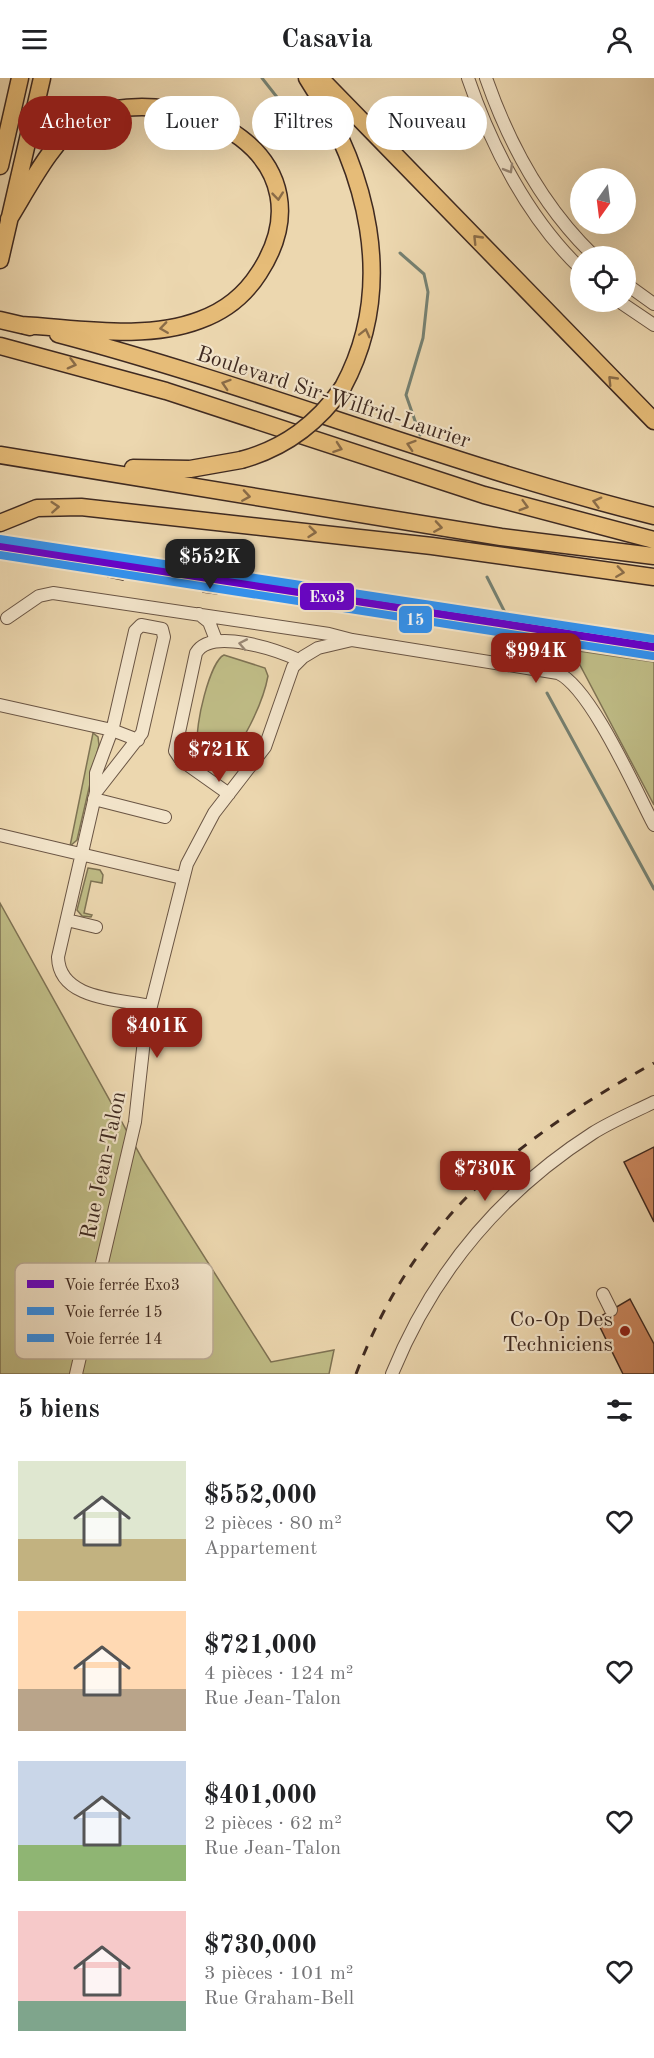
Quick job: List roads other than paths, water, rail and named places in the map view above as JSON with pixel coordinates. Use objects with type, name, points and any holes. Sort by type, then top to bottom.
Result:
[{"type":"highway","points":[[0,166],[20,78]]},
{"type":"highway","points":[[0,260],[42,78]]},
{"type":"highway","points":[[75,465],[178,469],[241,460],[279,446],[301,432],[321,415],[343,387],[358,356],[368,321],[372,281],[370,246],[365,212],[351,160],[334,122],[306,78]]},
{"type":"highway","points":[[320,78],[654,421]]},
{"type":"highway","points":[[9,219],[44,162],[75,124],[100,105],[137,91]]},
{"type":"highway","points":[[21,325],[157,330],[202,320],[239,297],[253,282],[268,258],[276,233],[279,207],[276,179],[267,154],[252,132],[240,120]]},
{"type":"highway","name":"Boulevard Sir-Wilfrid-Laurier","points":[[0,320],[189,372],[502,475],[654,516]]},
{"type":"highway","name":"Boulevard Sir-Wilfrid-Laurier","points":[[8,348],[165,391],[476,492],[654,540]]},
{"type":"highway","points":[[0,455],[75,465],[188,487],[501,537],[654,556]]},
{"type":"highway","points":[[0,523],[37,508],[81,507],[432,546],[654,577]]},
{"type":"street","points":[[468,78],[490,135],[519,186],[556,241],[570,257]]},
{"type":"street","points":[[486,78],[510,134],[533,179],[559,218],[585,246]]},
{"type":"street","points":[[636,291],[654,304]]},
{"type":"street","points":[[635,312],[654,325]]},
{"type":"street","points":[[7,618],[39,596],[51,592],[329,634],[352,640],[550,671],[563,675],[577,690],[602,726],[654,825]]},
{"type":"street","points":[[199,614],[209,622],[216,640]]},
{"type":"street","points":[[95,795],[138,740],[144,726],[165,637],[162,629],[141,625],[136,629],[112,730],[96,773],[95,795],[58,961],[67,982],[77,990],[151,1006]]},
{"type":"street","points":[[229,794],[181,760],[175,747],[196,653],[202,645],[216,640],[272,650],[299,660],[318,648],[352,640]]},
{"type":"street","name":"Rue Jean-Talon","points":[[102,1263],[135,1122],[144,1040],[151,1006],[182,878],[197,842],[229,794],[265,747],[287,680],[299,660]]},
{"type":"street","points":[[0,705],[112,730],[138,740]]},
{"type":"street","points":[[95,795],[165,817]]},
{"type":"street","points":[[0,835],[182,878]]},
{"type":"street","points":[[67,920],[96,927]]},
{"type":"street","points":[[392,1374],[405,1341],[426,1301],[475,1233],[524,1183],[594,1132],[654,1102]]},
{"type":"street","points":[[603,1294],[611,1310]]},
{"type":"street","name":"Rue Jean-Talon","points":[[76,1374],[80,1359]]},
{"type":"waterway","points":[[262,78],[276,96]]},
{"type":"waterway","points":[[400,253],[424,274],[428,292],[423,338],[406,395],[420,435]]},
{"type":"waterway","points":[[487,577],[524,650]]},
{"type":"waterway","points":[[547,693],[654,889]]},
{"type":"railway","points":[[356,1374],[380,1320],[407,1271],[439,1228],[474,1190],[513,1155],[557,1122],[654,1063]]},
{"type":"rail line","name":"14","points":[[0,539],[654,639]]},
{"type":"rail line","name":"Exo3","points":[[0,546],[654,647]]},
{"type":"rail line","name":"15","points":[[0,555],[653,656]]},
{"type":"place","name":"Co-Op Des Techniciens","points":[[625,1331]]}]
